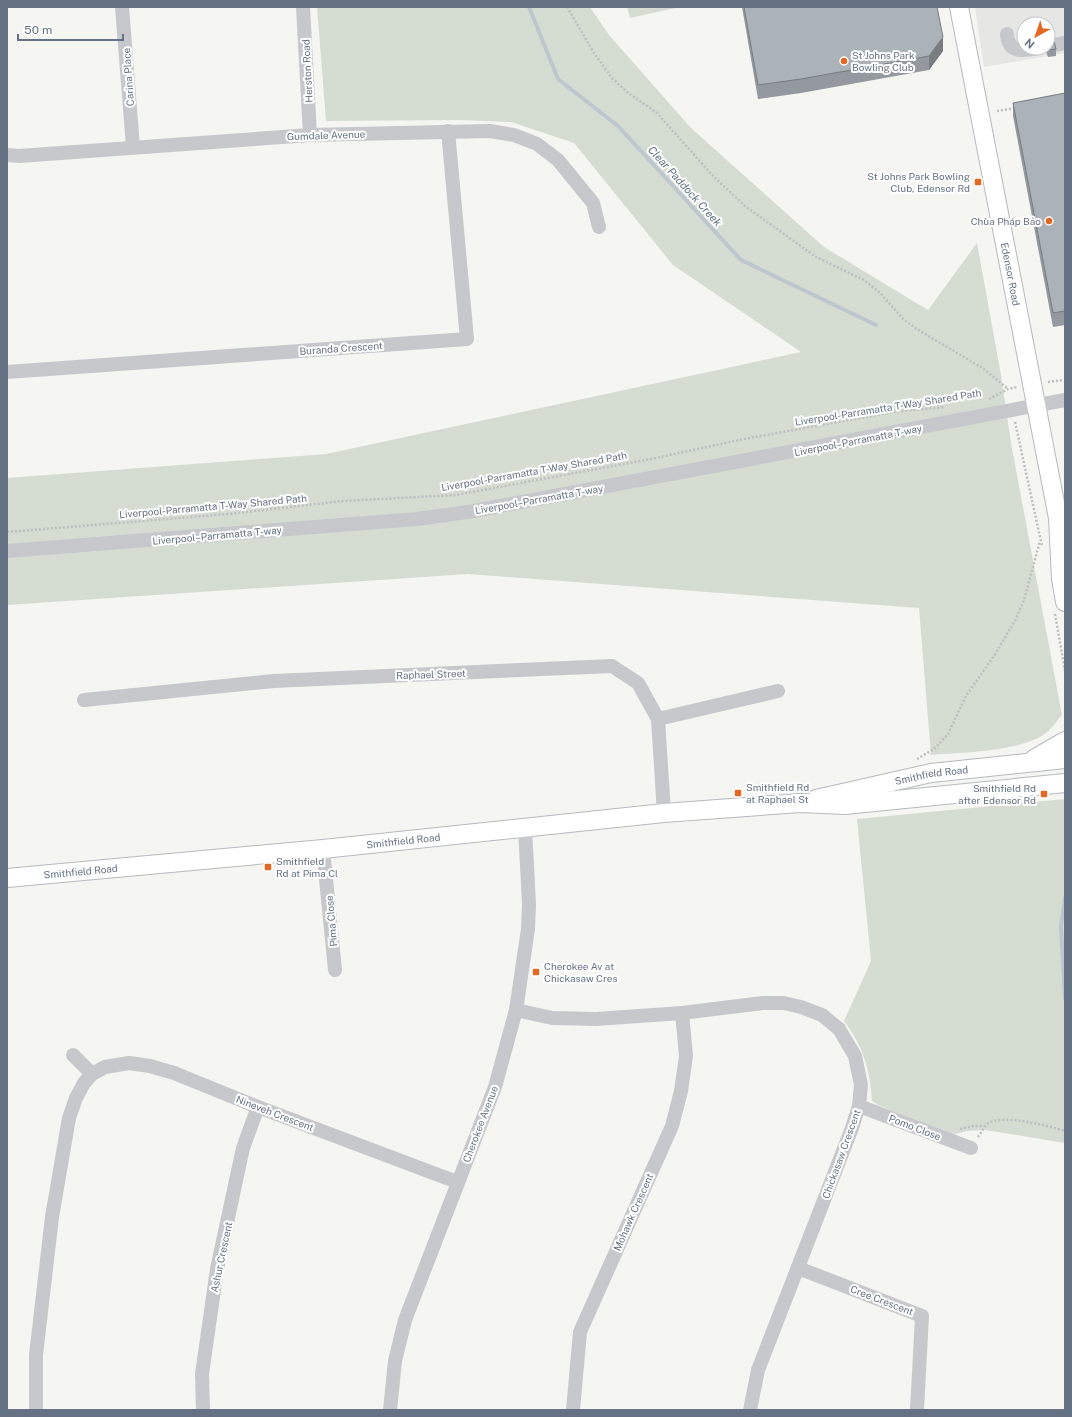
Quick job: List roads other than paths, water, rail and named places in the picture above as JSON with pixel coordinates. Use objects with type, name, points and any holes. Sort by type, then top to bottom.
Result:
[{"type":"main road","name":"Edensor Road","points":[[959,7],[1058,518],[1065,538]]},
{"type":"main road","name":"Edensor Road","points":[[1058,518],[1061,579],[1065,602]]},
{"type":"main road","points":[[1028,762],[1065,741]]},
{"type":"main road","name":"Smithfield Road","points":[[800,803],[845,791],[931,773],[1065,759]]},
{"type":"main road","name":"Smithfield Road","points":[[7,878],[323,849],[664,813],[800,803],[845,805],[1065,783]]},
{"type":"street","name":"Carina Place","points":[[122,7],[133,147]]},
{"type":"street","name":"Herston Road","points":[[303,7],[310,135]]},
{"type":"street","points":[[1007,34],[1007,40],[1016,49]]},
{"type":"street","name":"Buranda Crescent","points":[[7,372],[467,339],[448,131]]},
{"type":"street","name":"Gumdale Avenue","points":[[7,155],[19,156],[310,135],[490,131],[514,135],[537,144],[558,160],[574,177],[593,203],[599,227]]},
{"type":"street","name":"Liverpool–Parramatta T-way","points":[[7,551],[417,519],[474,511],[1065,400]]},
{"type":"street","name":"Raphael Street","points":[[84,700],[274,681],[612,666],[638,682],[658,719],[664,813]]},
{"type":"street","points":[[658,719],[778,691]]},
{"type":"street","name":"Cherokee Avenue","points":[[390,1410],[395,1361],[405,1320],[457,1182],[495,1088],[516,1010],[528,929],[529,904],[525,828]]},
{"type":"street","name":"Pima Close","points":[[323,849],[335,970]]},
{"type":"street","name":"Chickasaw Crescent","points":[[516,1010],[552,1018],[596,1019],[682,1013],[763,1002],[784,1003],[822,1015],[839,1029],[855,1056],[861,1085],[859,1106],[852,1128],[758,1370],[750,1410]]},
{"type":"street","name":"Mohawk Crescent","points":[[573,1410],[580,1332],[672,1126],[681,1091],[686,1056],[682,1013]]},
{"type":"street","points":[[73,1055],[92,1074]]},
{"type":"street","name":"Nineveh Crescent","points":[[36,1410],[36,1355],[55,1202],[72,1108],[80,1090],[92,1074],[105,1067],[129,1063],[150,1066],[174,1073],[258,1107],[457,1182]]},
{"type":"street","name":"Pomo Close","points":[[859,1106],[971,1148]]},
{"type":"street","name":"Ashur Crescent","points":[[203,1410],[202,1374],[217,1269],[244,1148],[258,1107]]},
{"type":"street","name":"Cree Crescent","points":[[798,1268],[922,1316],[917,1410]]},
{"type":"waterway","name":"Clear Paddock Creek","points":[[529,7],[558,79],[618,126],[741,260],[876,325]]},
{"type":"waterway","points":[[1065,898],[1061,926],[1065,999]]},
{"type":"place","name":"St Johns Park Bowling Club","points":[[844,61]]},
{"type":"place","name":"St Johns Park Bowling Club, Edensor Rd","points":[[978,182]]},
{"type":"place","name":"Chùa Pháp Bảo","points":[[1049,221]]},
{"type":"place","name":"Smithfield Rd at Raphael St","points":[[738,793]]},
{"type":"place","name":"Smithfield Rd after Edensor Rd","points":[[1044,794]]},
{"type":"place","name":"Smithfield Rd at Pima Cl","points":[[268,867]]},
{"type":"place","name":"Cherokee Av at Chickasaw Cres","points":[[536,972]]}]
